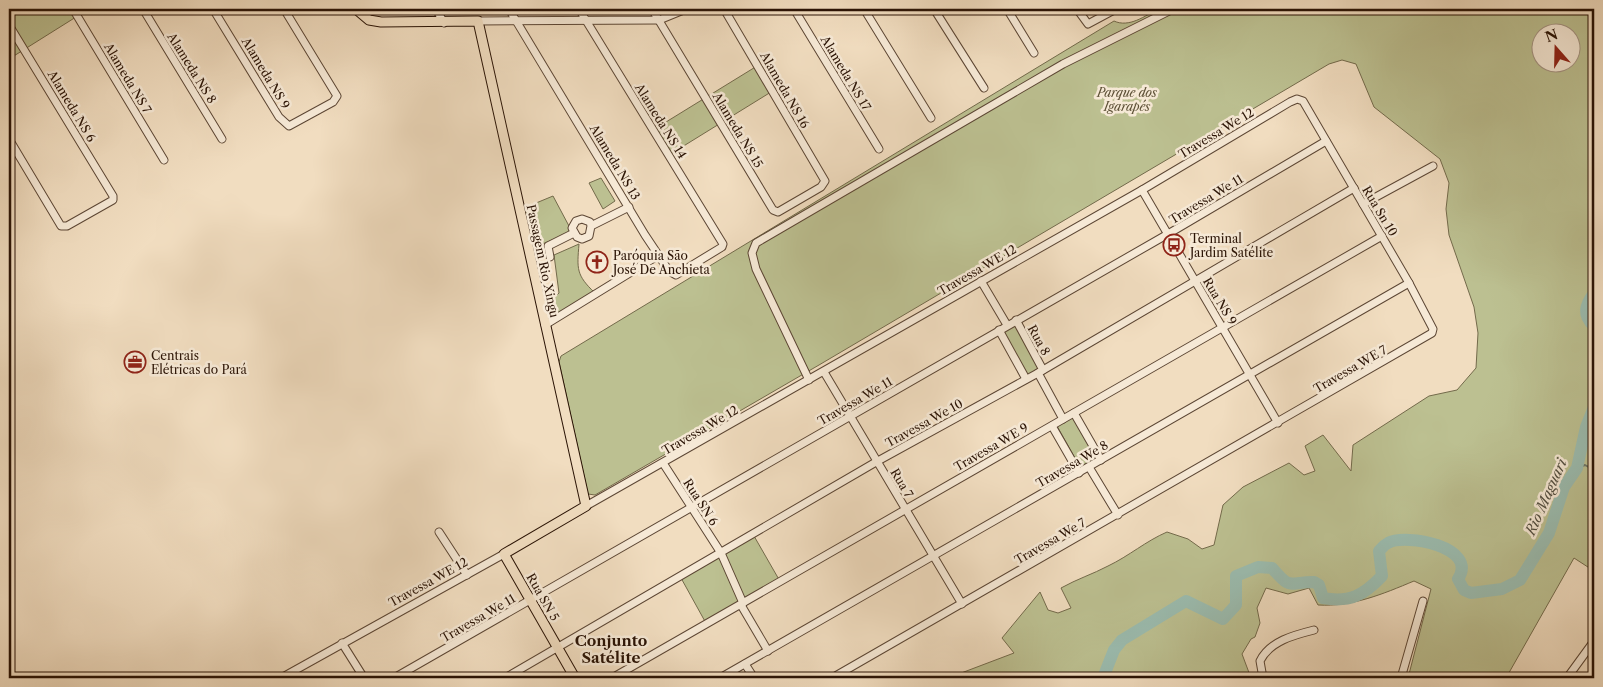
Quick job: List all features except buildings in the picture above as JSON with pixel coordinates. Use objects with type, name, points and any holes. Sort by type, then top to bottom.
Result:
[{"type":"main road","points":[[356,9],[369,20],[381,22],[444,23],[478,21]]},
{"type":"main road","name":"Passagem Rio Xingu","points":[[478,21],[586,506]]},
{"type":"main road","name":"Travessa WE 12","points":[[504,554],[586,506]]},
{"type":"main road","name":"Rua SN 5","points":[[504,554],[575,678]]},
{"type":"street","name":"Alameda NS 7","points":[[73,9],[164,160]]},
{"type":"street","name":"Alameda NS 8","points":[[143,9],[222,139]]},
{"type":"street","name":"Alameda NS 9","points":[[213,9],[284,124],[292,125],[336,100],[336,94],[284,9]]},
{"type":"street","points":[[436,9],[444,23]]},
{"type":"street","name":"Alameda NS 13","points":[[509,9],[669,271],[676,275],[723,245]]},
{"type":"street","name":"Alameda NS 14","points":[[579,9],[723,245]]},
{"type":"street","name":"Alameda NS 15","points":[[652,9],[774,211],[780,211],[825,183]]},
{"type":"street","points":[[478,21],[659,20],[686,9]]},
{"type":"street","name":"Alameda NS 16","points":[[724,9],[825,183]]},
{"type":"street","name":"Alameda NS 17","points":[[794,9],[879,149]]},
{"type":"street","points":[[864,9],[931,118]]},
{"type":"street","points":[[934,9],[984,88]]},
{"type":"street","points":[[1007,9],[1034,53]]},
{"type":"street","points":[[1077,9],[1085,23],[1090,24],[1116,9]]},
{"type":"street","points":[[809,380],[759,275],[752,254],[756,243],[1063,64],[1174,9]]},
{"type":"street","name":"Alameda NS 6","points":[[9,24],[113,196],[113,200],[67,226],[61,226],[9,139]]},
{"type":"street","name":"Travessa We 12","points":[[1142,190],[1290,102],[1297,99],[1303,101]]},
{"type":"street","name":"Rua Sn 10","points":[[1303,101],[1410,283],[1433,329],[1432,333]]},
{"type":"street","name":"Travessa We 11","points":[[394,678],[851,417],[1326,141]]},
{"type":"street","points":[[1363,204],[1433,166]]},
{"type":"street","name":"Travessa We 10","points":[[505,678],[876,462],[1040,372],[1354,188]]},
{"type":"street","name":"Rua NS 9","points":[[1142,190],[1278,423]]},
{"type":"street","name":"Travessa WE 12","points":[[824,372],[1142,190]]},
{"type":"street","points":[[592,226],[587,220],[582,219],[576,221],[572,228],[574,233],[587,241],[592,226],[629,207]]},
{"type":"street","points":[[550,257],[548,246],[574,233]]},
{"type":"street","name":"Travessa WE 9","points":[[612,678],[1382,236]]},
{"type":"street","points":[[545,325],[659,256]]},
{"type":"street","name":"Rua 8","points":[[981,281],[1007,325]]},
{"type":"street","name":"Travessa We 8","points":[[745,664],[934,558],[1410,283]]},
{"type":"street","name":"Rua 8","points":[[1016,320],[1064,419]]},
{"type":"street","points":[[999,330],[1026,379]]},
{"type":"street","name":"Travessa WE 7","points":[[1278,423],[1432,333]]},
{"type":"street","name":"Travessa We 12","points":[[586,506],[824,372]]},
{"type":"street","name":"Rua 7","points":[[824,372],[962,604]]},
{"type":"street","points":[[1074,413],[1101,460]]},
{"type":"street","name":"Travessa We 7","points":[[832,678],[1278,423]]},
{"type":"street","points":[[1052,426],[1079,473]]},
{"type":"street","name":"Rua SN 6","points":[[663,463],[690,508],[721,553],[742,604]]},
{"type":"street","points":[[1089,467],[1118,515]]},
{"type":"street","points":[[438,532],[467,575]]},
{"type":"street","name":"Travessa WE 12","points":[[281,678],[504,554]]},
{"type":"street","points":[[1400,678],[1423,601]]},
{"type":"street","points":[[742,604],[768,651]]},
{"type":"street","points":[[1263,678],[1260,661],[1270,649],[1279,642],[1294,635],[1314,630]]},
{"type":"street","points":[[342,643],[364,678]]},
{"type":"street","points":[[1567,678],[1593,644]]},
{"type":"street","points":[[720,678],[745,664],[754,678]]},
{"type":"green space","points":[[9,9],[71,9],[76,17],[9,59]]},
{"type":"green space","name":"Parque dos Igarapés","points":[[1158,9],[1594,9],[1594,571],[1574,558],[1506,678],[1408,678],[1431,589],[1414,581],[1367,599],[1331,605],[1318,605],[1309,588],[1288,594],[1266,588],[1257,608],[1260,623],[1255,637],[1251,639],[1242,654],[1251,678],[948,678],[1014,653],[1002,638],[1040,592],[1048,610],[1058,613],[1071,608],[1061,588],[1116,562],[1167,532],[1188,539],[1202,549],[1214,545],[1223,505],[1243,487],[1289,463],[1304,475],[1315,471],[1305,446],[1323,435],[1351,471],[1353,445],[1429,396],[1457,390],[1476,368],[1478,333],[1474,307],[1449,235],[1446,209],[1449,183],[1440,159],[1374,107],[1356,64],[1342,60],[1329,64],[595,495],[588,494],[559,362],[561,356],[1114,21],[1125,23],[1142,18]]},
{"type":"green space","points":[[757,66],[771,92],[669,155],[653,130]]},
{"type":"green space","points":[[601,178],[615,201],[603,209],[589,183]]},
{"type":"green space","points":[[553,196],[569,226],[570,233],[532,248],[524,208]]},
{"type":"green space","points":[[579,244],[579,271],[584,281],[595,293],[554,316],[550,302],[559,293],[554,255]]},
{"type":"green space","points":[[1015,325],[1040,369],[1027,376],[1003,332]]},
{"type":"green space","points":[[1073,417],[1096,459],[1080,467],[1057,426]]},
{"type":"green space","points":[[754,536],[781,583],[707,625],[681,578]]},
{"type":"waterway","name":"Rio Maguari","points":[[1594,293],[1586,310],[1586,314],[1594,326]]},
{"type":"waterway","name":"Rio Maguari","points":[[1103,678],[1114,650],[1122,640],[1186,601],[1223,619],[1236,605],[1236,576],[1258,567],[1272,568],[1283,580],[1290,584],[1314,582],[1319,585],[1323,598],[1349,598],[1363,593],[1382,576],[1379,551],[1383,547],[1397,540],[1409,540],[1438,545],[1450,551],[1458,558],[1462,568],[1458,579],[1464,590],[1471,593],[1502,589],[1520,580],[1549,533],[1564,487],[1577,468],[1586,427],[1594,407]]},
{"type":"waterway","points":[[1577,468],[1585,465],[1594,470]]},
{"type":"place","name":"Terminal Jardim Satélite","points":[[1174,245]]},
{"type":"place","name":"Paróquia São José De Anchieta","points":[[597,262]]},
{"type":"place","name":"Centrais Elétricas do Pará","points":[[135,362]]},
{"type":"district","name":"Conjunto Satélite","points":[[611,648]]}]
